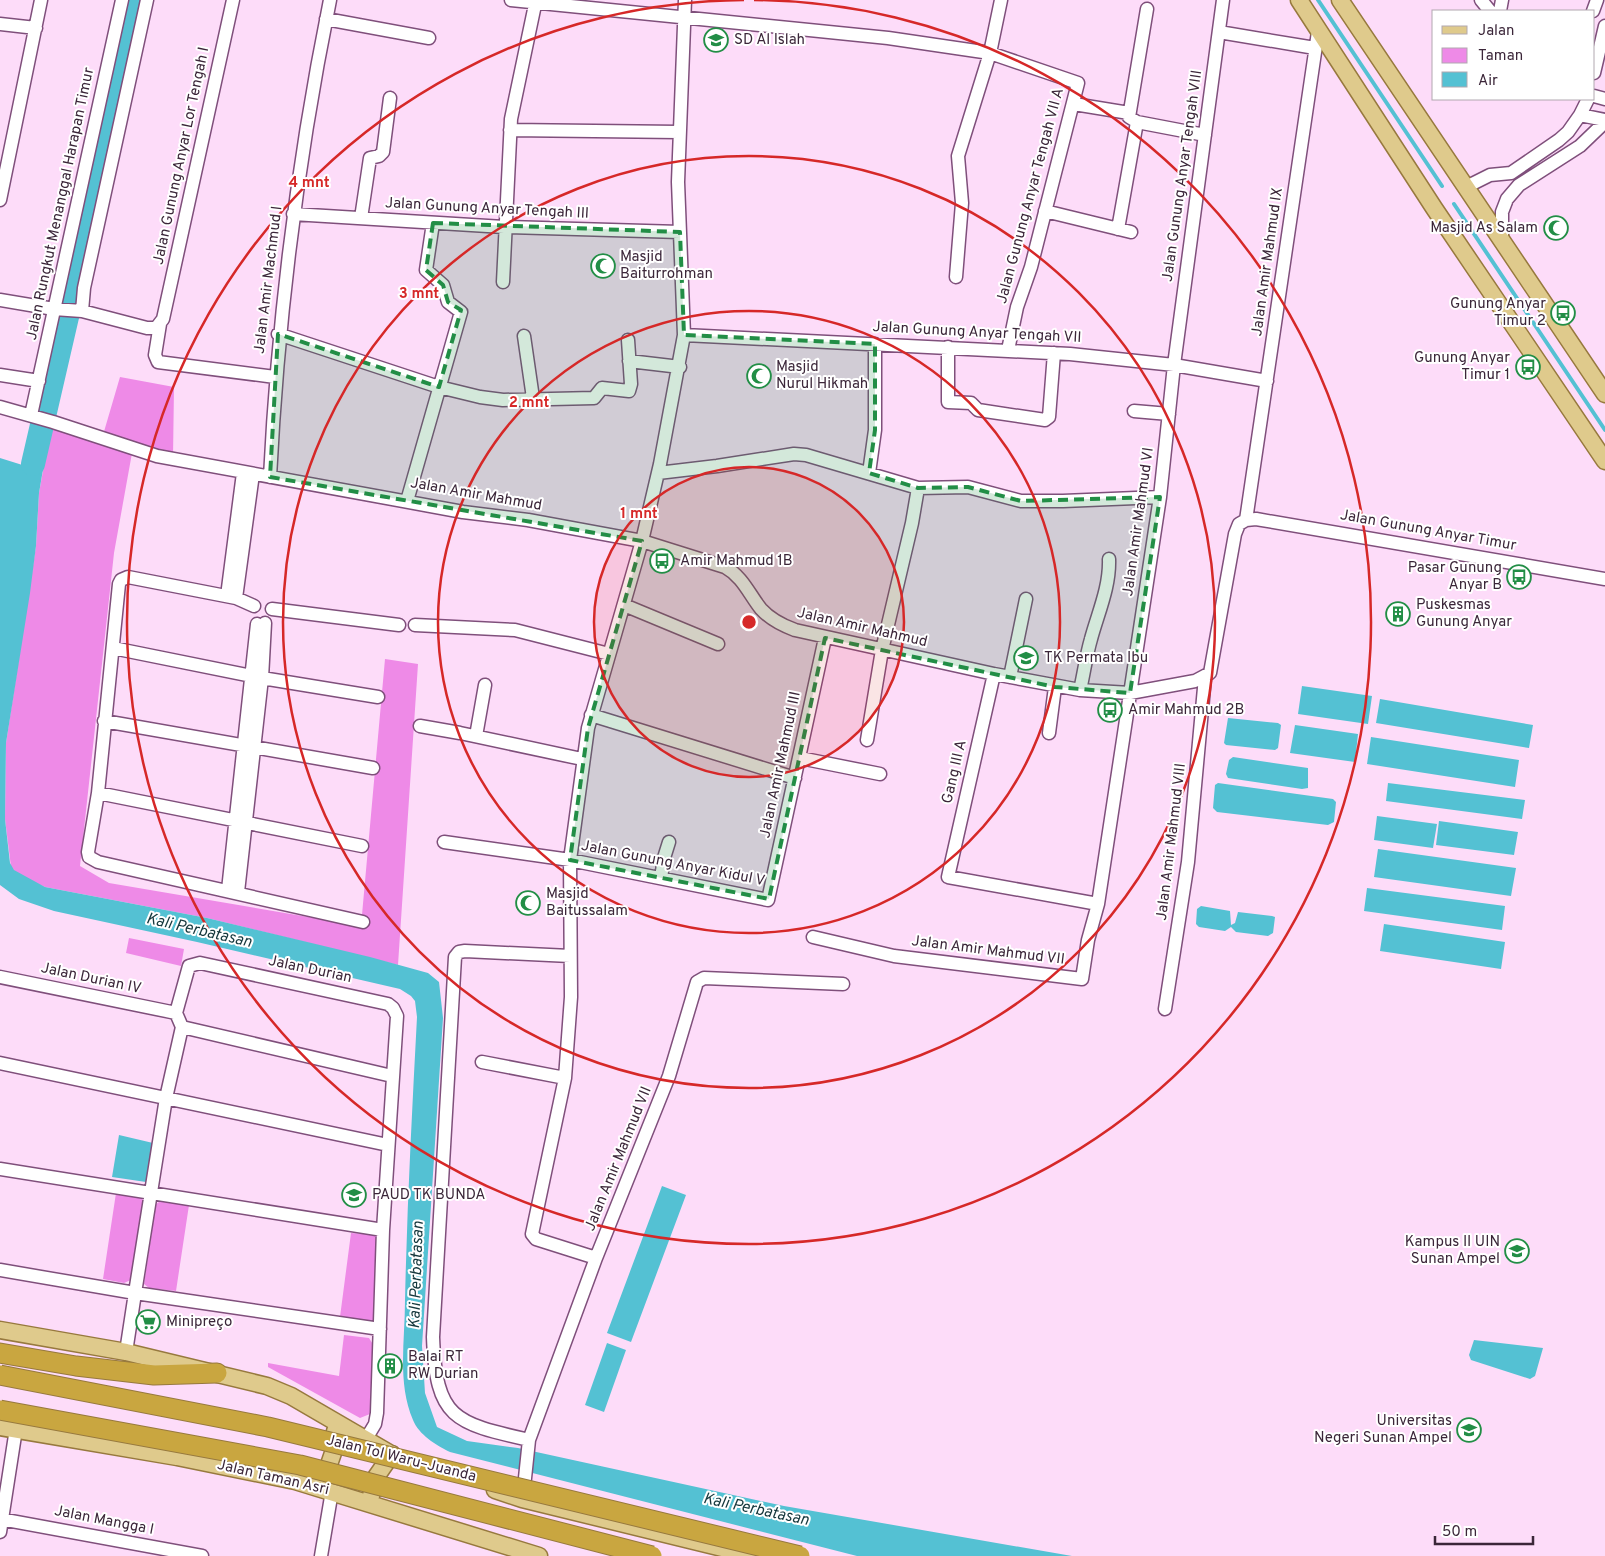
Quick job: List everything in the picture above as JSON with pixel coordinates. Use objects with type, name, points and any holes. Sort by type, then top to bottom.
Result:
[{"type":"highway","points":[[0,1353],[76,1366],[168,1375],[217,1373]]},
{"type":"highway","name":"Jalan Tol Waru–Juanda","points":[[0,1375],[268,1427],[800,1556]]},
{"type":"highway","name":"Jalan Tol Waru–Juanda","points":[[0,1410],[300,1465],[652,1556]]},
{"type":"main road","points":[[1299,0],[1318,32],[1605,461]]},
{"type":"main road","points":[[1340,0],[1605,394]]},
{"type":"main road","points":[[0,1330],[126,1352],[217,1373],[283,1393],[392,1454],[522,1499],[755,1556]]},
{"type":"main road","points":[[326,1490],[334,1450],[335,1421]]},
{"type":"main road","name":"Jalan Taman Asri","points":[[8,1428],[177,1457],[326,1490],[539,1556]]},
{"type":"main road","points":[[371,1504],[376,1477],[392,1454]]},
{"type":"street","points":[[0,200],[5,149],[42,0]]},
{"type":"street","name":"Jalan Rungkut Menanggal Harapan Timur","points":[[42,418],[39,381],[59,310],[122,0]]},
{"type":"street","points":[[80,310],[147,0]]},
{"type":"street","name":"Jalan Gunung Anyar Lor Tengah I","points":[[232,0],[155,355],[158,362],[275,377]]},
{"type":"street","name":"Jalan Amir Machmud I","points":[[270,477],[278,334],[293,214],[314,80],[329,0]]},
{"type":"street","points":[[511,0],[536,1],[888,38],[990,52]]},
{"type":"street","points":[[522,1499],[527,1476],[529,1443],[554,1368],[596,1258],[536,1239],[532,1236],[565,1078],[571,997],[570,860],[582,759],[590,715],[642,542],[680,366],[684,335],[679,132],[685,0]]},
{"type":"street","points":[[956,277],[962,202],[958,156],[990,52],[1001,0]]},
{"type":"street","name":"Jalan Gunung Anyar Tengah VIII","points":[[1174,360],[1223,0]]},
{"type":"street","points":[[1481,0],[1489,10]]},
{"type":"street","points":[[503,282],[504,227],[510,130],[536,1]]},
{"type":"street","points":[[1045,211],[1124,230],[1133,118],[1147,9]]},
{"type":"street","points":[[326,19],[429,38]]},
{"type":"street","points":[[0,24],[36,28]]},
{"type":"street","points":[[1595,69],[1605,26]]},
{"type":"street","points":[[1219,32],[1315,48]]},
{"type":"street","name":"Jalan Amir Mahmud IX","points":[[1248,509],[1318,32]]},
{"type":"street","name":"Jalan Gunung Anyar Tengah VII A","points":[[990,52],[1078,83],[1031,267],[1017,307],[1008,350]]},
{"type":"street","points":[[361,218],[370,158],[379,156],[383,152],[390,98]]},
{"type":"street","points":[[1466,187],[1490,176],[1511,173],[1559,140],[1568,132],[1588,100]]},
{"type":"street","points":[[1074,104],[1205,136]]},
{"type":"street","points":[[1580,115],[1605,121]]},
{"type":"street","points":[[1502,239],[1502,212],[1507,199],[1519,185],[1580,146],[1605,121]]},
{"type":"street","points":[[510,130],[679,132]]},
{"type":"street","points":[[1511,173],[1510,180],[1519,185]]},
{"type":"street","name":"Jalan Gunung Anyar Tengah III","points":[[293,214],[504,227],[680,232]]},
{"type":"street","points":[[407,501],[461,312],[448,302],[443,286],[426,270],[433,223]]},
{"type":"street","points":[[0,300],[59,310],[80,310],[147,328],[156,328],[162,321]]},
{"type":"street","points":[[278,334],[439,387],[495,399],[594,398],[602,388],[629,391],[628,340]]},
{"type":"street","name":"Jalan Gunung Anyar Tengah VII","points":[[684,335],[1054,352],[1174,360],[1267,381]]},
{"type":"street","points":[[524,336],[533,398]]},
{"type":"street","points":[[869,473],[875,430],[875,344]]},
{"type":"street","points":[[948,347],[948,402],[971,403],[978,410],[1045,420],[1049,417],[1054,352]]},
{"type":"street","name":"Jalan Amir Mahmud VI","points":[[1130,693],[1160,497],[1170,414],[1174,360]]},
{"type":"street","points":[[629,361],[680,366]]},
{"type":"street","points":[[0,375],[39,381]]},
{"type":"street","name":"Jalan Amir Mahmud","points":[[0,407],[42,418],[157,456],[248,474],[463,512],[528,520],[642,542],[725,567],[740,578],[769,616],[788,627],[826,638],[994,674],[1080,690],[1130,693],[1206,677]]},
{"type":"street","points":[[1134,411],[1170,414]]},
{"type":"street","points":[[659,469],[717,466],[794,454],[806,455],[918,488],[968,487],[1021,501],[1064,502],[1160,497]]},
{"type":"street","points":[[231,597],[248,474]]},
{"type":"street","points":[[867,740],[882,650],[912,523],[918,488]]},
{"type":"street","points":[[1206,677],[1213,665],[1235,534],[1248,509]]},
{"type":"street","name":"Jalan Gunung Anyar Timur","points":[[1248,509],[1256,519],[1605,578]]},
{"type":"street","points":[[1080,690],[1091,638],[1098,621],[1110,570],[1109,559]]},
{"type":"street","points":[[363,922],[91,859],[88,852],[98,793],[119,584],[128,577],[231,597],[254,606],[264,603],[272,609],[399,625]]},
{"type":"street","points":[[1010,677],[1026,599]]},
{"type":"street","points":[[624,605],[718,644]]},
{"type":"street","points":[[233,891],[257,677],[261,622],[252,612],[254,606]]},
{"type":"street","points":[[261,622],[272,616],[272,609]]},
{"type":"street","points":[[415,625],[515,630],[609,654]]},
{"type":"street","name":"Jalan Amir Mahmud III","points":[[769,899],[826,638]]},
{"type":"street","points":[[113,648],[257,677],[378,697]]},
{"type":"street","name":"Gang III A","points":[[994,674],[948,876],[1098,904]]},
{"type":"street","name":"Jalan Amir Mahmud VIII","points":[[1165,1009],[1188,862],[1206,677]]},
{"type":"street","points":[[476,736],[485,685]]},
{"type":"street","points":[[1049,733],[1055,686]]},
{"type":"street","name":"Jalan Amir Mahmud VII","points":[[813,937],[894,956],[1082,979],[1088,940],[1098,904],[1130,693]]},
{"type":"street","points":[[590,715],[795,778]]},
{"type":"street","points":[[104,721],[373,768]]},
{"type":"street","points":[[420,726],[582,759]]},
{"type":"street","points":[[800,758],[880,774]]},
{"type":"street","points":[[98,793],[362,846]]},
{"type":"street","name":"Jalan Gunung Anyar Kidul V","points":[[444,842],[570,860],[764,901],[769,899]]},
{"type":"street","points":[[661,878],[664,858],[670,842]]},
{"type":"street","points":[[529,1443],[484,1429],[457,1417],[446,1406],[440,1396],[435,1373],[433,1337],[455,957],[459,952],[465,951],[570,956]]},
{"type":"street","name":"Jalan Durian","points":[[176,1013],[186,969],[193,963],[388,1004],[393,1008],[397,1016],[383,1230],[376,1418],[366,1439]]},
{"type":"street","name":"Jalan Durian IV","points":[[0,977],[176,1013]]},
{"type":"street","name":"Jalan Amir Mahmud VII","points":[[596,1258],[670,1076],[698,981],[704,978],[843,984]]},
{"type":"street","points":[[126,1352],[166,1098],[182,1027],[176,1013]]},
{"type":"street","points":[[182,1027],[392,1076]]},
{"type":"street","points":[[482,1062],[565,1078]]},
{"type":"street","points":[[0,1063],[388,1145]]},
{"type":"street","points":[[0,1169],[383,1230]]},
{"type":"street","points":[[0,1270],[135,1293],[380,1329]]},
{"type":"street","points":[[1,1524],[8,1428]]},
{"type":"street","points":[[321,1556],[326,1490]]},
{"type":"street","name":"Jalan Mangga I","points":[[1,1524],[202,1556]]},
{"type":"highlighted area","points":[[433,223],[680,232],[684,335],[875,344],[875,430],[869,473],[918,488],[968,487],[1021,501],[1160,497],[1130,693],[1055,687],[825,638],[769,899],[570,860],[588,728],[642,541],[270,477],[278,334],[439,387],[461,310],[448,302],[443,285],[426,270]]},
{"type":"green space","points":[[120,377],[174,387],[173,457],[103,435]]},
{"type":"green space","points":[[51,426],[132,453],[114,553],[80,866],[109,883],[361,926],[385,659],[418,664],[398,965],[207,918],[45,887],[18,875],[11,867],[5,819],[6,743],[36,546],[39,493]]},
{"type":"green space","points":[[129,938],[184,949],[181,966],[126,953]]},
{"type":"green space","points":[[116,1193],[141,1197],[145,1203],[133,1279],[124,1283],[103,1279]]},
{"type":"green space","points":[[162,1200],[189,1205],[176,1291],[149,1288],[144,1284],[156,1204]]},
{"type":"green space","points":[[351,1233],[378,1235],[375,1322],[340,1317]]},
{"type":"green space","points":[[344,1335],[369,1338],[374,1346],[370,1414],[360,1418],[268,1367],[268,1363],[339,1376]]},
{"type":"water","name":"Kali Perbatasan","points":[[40,432],[49,434],[39,493],[36,546],[30,593],[6,743],[5,819],[10,863],[14,870],[45,887],[207,918],[370,957],[428,973],[439,982],[443,1018],[422,1346],[425,1393],[437,1427],[467,1441],[518,1448],[784,1506],[1072,1556],[857,1556],[450,1452],[434,1443],[419,1430],[408,1406],[403,1376],[408,1194],[417,1017],[415,1001],[400,989],[54,911],[19,899],[0,885],[0,458],[32,468]]},
{"type":"water","points":[[1302,686],[1372,696],[1368,724],[1298,714]]},
{"type":"water","points":[[1380,699],[1533,725],[1529,748],[1376,723]]},
{"type":"water","points":[[1228,718],[1278,723],[1281,725],[1278,748],[1275,750],[1226,745],[1224,743]]},
{"type":"water","points":[[1295,725],[1358,734],[1355,762],[1290,753]]},
{"type":"water","points":[[1371,737],[1519,760],[1515,787],[1367,764]]},
{"type":"water","points":[[1233,757],[1308,768],[1308,788],[1302,789],[1228,778],[1226,774],[1229,760]]},
{"type":"water","points":[[1218,783],[1333,799],[1336,802],[1334,822],[1328,825],[1217,812],[1213,808],[1215,785]]},
{"type":"water","points":[[1388,783],[1525,800],[1522,819],[1386,801]]},
{"type":"water","points":[[1377,816],[1437,824],[1433,848],[1374,840]]},
{"type":"water","points":[[1439,821],[1518,832],[1514,855],[1436,845]]},
{"type":"water","points":[[1378,849],[1516,868],[1511,896],[1374,877]]},
{"type":"water","points":[[1367,888],[1505,906],[1502,930],[1364,911]]},
{"type":"water","points":[[1201,906],[1230,911],[1231,925],[1235,923],[1238,912],[1275,917],[1273,933],[1268,936],[1236,932],[1231,927],[1225,931],[1199,927],[1196,924],[1197,909]]},
{"type":"water","points":[[1384,924],[1505,942],[1501,969],[1380,951]]},
{"type":"water","points":[[119,1135],[153,1143],[146,1182],[112,1177]]},
{"type":"water","points":[[662,1186],[686,1195],[631,1342],[607,1333]]},
{"type":"water","points":[[1474,1340],[1543,1348],[1535,1376],[1530,1379],[1471,1360],[1469,1355]]},
{"type":"water","points":[[607,1343],[626,1350],[604,1412],[585,1405]]},
{"type":"waterway","points":[[33,464],[115,109],[136,0]]},
{"type":"waterway","points":[[1318,0],[1442,186]]},
{"type":"waterway","points":[[1454,204],[1605,430]]},
{"type":"place","name":"SD Al Islah","points":[[716,40]]},
{"type":"place","name":"Masjid As Salam","points":[[1556,228]]},
{"type":"place","name":"Masjid Baiturrohman","points":[[603,266]]},
{"type":"place","name":"Gunung Anyar Timur 2","points":[[1563,313]]},
{"type":"place","name":"Gunung Anyar Timur 1","points":[[1528,367]]},
{"type":"place","name":"Masjid Nurul Hikmah","points":[[759,376]]},
{"type":"place","name":"Amir Mahmud 1B","points":[[662,561]]},
{"type":"place","name":"Pasar Gunung Anyar B","points":[[1519,577]]},
{"type":"place","name":"Puskesmas Gunung Anyar","points":[[1398,614]]},
{"type":"place","name":"TK Permata Ibu","points":[[1026,658]]},
{"type":"place","name":"Amir Mahmud 2B","points":[[1110,710]]},
{"type":"place","name":"Masjid Baitussalam","points":[[528,903]]},
{"type":"place","name":"PAUD TK BUNDA","points":[[354,1195]]},
{"type":"place","name":"Kampus II UIN Sunan Ampel","points":[[1517,1251]]},
{"type":"place","name":"Minipreço","points":[[148,1322]]},
{"type":"place","name":"Balai RT RW Durian","points":[[390,1366]]},
{"type":"place","name":"Universitas Negeri Sunan Ampel","points":[[1469,1430]]}]
